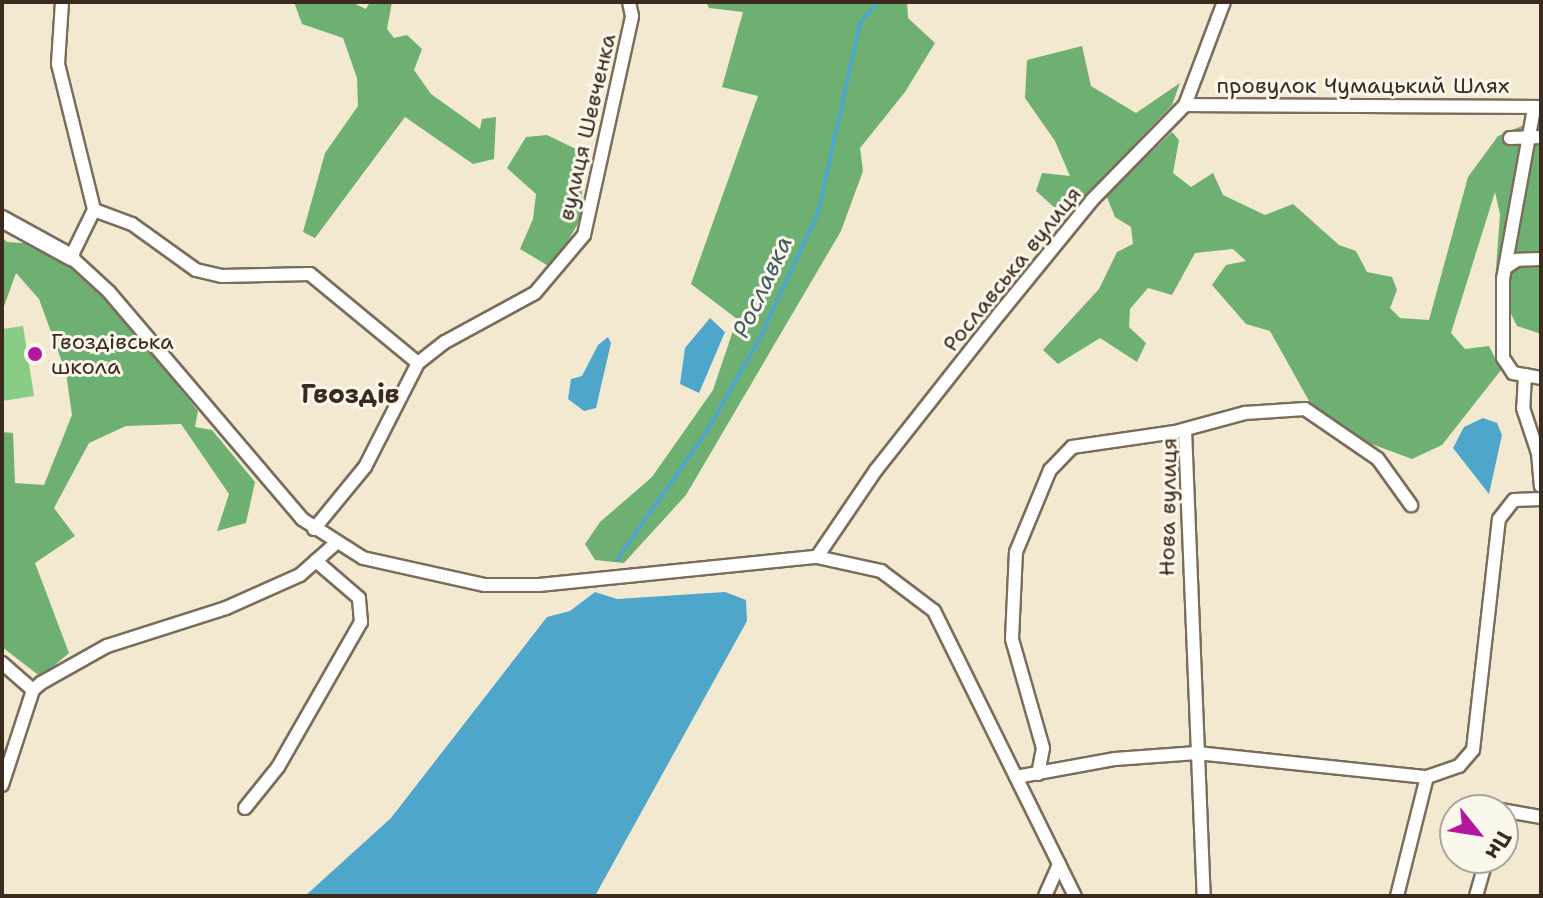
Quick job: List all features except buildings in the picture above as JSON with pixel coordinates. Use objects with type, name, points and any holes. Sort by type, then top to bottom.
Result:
[{"type":"street","points":[[62,2],[58,64],[69,128],[94,210],[71,257]]},
{"type":"street","name":"вулиця Шевченка","points":[[314,529],[365,467],[418,363],[445,342],[535,293],[584,235],[629,31],[629,2]]},
{"type":"street","name":"Рославська вулиця","points":[[817,557],[876,470],[1092,200],[1185,105],[1224,2]]},
{"type":"street","name":"провулок Чумацький Шлях","points":[[1185,105],[1538,107]]},
{"type":"street","points":[[1538,107],[1536,137],[1505,268],[1503,358],[1513,373],[1541,378]]},
{"type":"street","points":[[1510,138],[1536,137]]},
{"type":"street","points":[[94,210],[132,224],[196,270],[222,276],[310,274],[418,363]]},
{"type":"street","points":[[2,219],[71,257],[109,292],[314,529],[335,544],[395,568],[513,586],[817,557],[881,571],[934,611],[1075,896]]},
{"type":"street","points":[[1505,268],[1517,260],[1541,259]]},
{"type":"street","points":[[1525,375],[1523,408],[1538,453],[1541,486]]},
{"type":"street","name":"Нова вулиця","points":[[1204,896],[1185,430],[1245,413],[1305,409],[1378,459],[1411,505]]},
{"type":"street","points":[[1038,774],[1043,748],[1012,639],[1016,552],[1050,470],[1072,447],[1185,430]]},
{"type":"street","points":[[1016,777],[1115,759],[1197,753],[1427,777],[1459,766],[1473,750],[1499,519],[1514,500],[1541,499]]},
{"type":"street","points":[[2,785],[33,690],[107,646],[226,608],[300,575],[335,544]]},
{"type":"street","points":[[245,808],[278,767],[361,622],[359,598],[316,561]]},
{"type":"street","points":[[2,663],[33,690]]},
{"type":"street","points":[[1397,896],[1427,777]]},
{"type":"street","points":[[1519,813],[1541,817]]},
{"type":"street","points":[[1045,896],[1059,864]]},
{"type":"street","points":[[1476,896],[1482,874]]},
{"type":"green space","points":[[294,2],[351,2],[366,9],[370,2],[392,2],[387,29],[394,38],[407,35],[422,49],[414,70],[431,94],[480,129],[482,119],[496,117],[494,159],[473,164],[405,117],[315,238],[303,232],[325,153],[358,106],[357,78],[343,38],[302,24]]},
{"type":"green space","points":[[706,2],[907,2],[908,18],[935,43],[905,92],[860,148],[863,171],[841,231],[686,495],[624,563],[595,560],[585,544],[600,522],[652,477],[713,390],[737,319],[691,284],[758,96],[722,87],[743,12],[709,8]]},
{"type":"green space","points":[[1082,46],[1091,86],[1136,113],[1180,83],[1172,105],[1065,217],[1036,191],[1042,173],[1070,176],[1055,141],[1025,98],[1027,60]]},
{"type":"green space","points":[[1541,118],[1541,334],[1517,326],[1495,282],[1500,214],[1495,192],[1451,333],[1465,349],[1489,346],[1501,370],[1442,445],[1412,459],[1323,426],[1270,331],[1246,324],[1212,285],[1226,265],[1246,261],[1233,249],[1195,253],[1172,295],[1148,288],[1130,309],[1129,327],[1146,343],[1137,362],[1100,338],[1058,364],[1043,350],[1099,289],[1117,252],[1133,244],[1131,227],[1115,217],[1106,195],[1172,132],[1179,140],[1173,173],[1191,187],[1213,173],[1223,195],[1265,215],[1293,204],[1339,245],[1356,251],[1367,272],[1392,277],[1397,290],[1390,308],[1400,318],[1429,320],[1468,177],[1498,136]]},
{"type":"green space","points":[[547,135],[580,151],[583,215],[552,268],[520,249],[533,219],[536,194],[507,168],[526,137]]},
{"type":"green space","points":[[2,237],[7,242],[36,244],[71,264],[106,297],[198,411],[195,427],[212,430],[255,482],[246,523],[217,531],[229,494],[181,424],[126,426],[89,443],[54,508],[75,536],[35,563],[69,653],[41,677],[2,647],[2,432],[13,433],[15,483],[44,485],[72,415],[66,373],[39,299],[16,273],[2,312]]},
{"type":"green space","points":[[23,326],[34,396],[2,401],[2,329]]},
{"type":"water","points":[[710,318],[725,332],[699,393],[680,384],[685,348]]},
{"type":"water","points":[[608,337],[611,343],[596,408],[584,411],[568,399],[571,379],[582,376],[598,345]]},
{"type":"water","points":[[1483,418],[1497,423],[1502,435],[1489,494],[1453,448],[1464,427]]},
{"type":"water","points":[[595,592],[617,599],[725,592],[746,600],[747,621],[595,896],[305,896],[391,818],[547,617],[570,611]]},
{"type":"waterway","name":"Рославка","points":[[617,560],[707,431],[759,340],[818,213],[860,23],[878,2]]},
{"type":"place","name":"Гвоздівська школа","points":[[35,354]]},
{"type":"district","name":"Гвоздів","points":[[350,394]]}]
